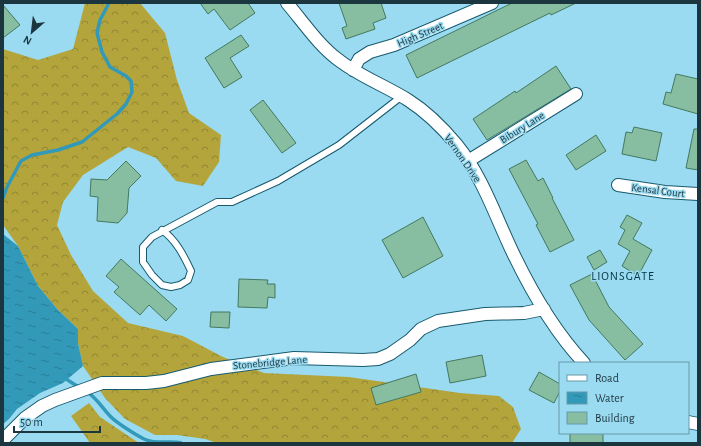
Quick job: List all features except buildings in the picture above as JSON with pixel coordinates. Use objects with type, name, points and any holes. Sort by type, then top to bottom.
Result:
[{"type":"street","name":"Vernon Drive","points":[[288,3],[327,50],[339,61],[402,96],[423,110],[436,122],[457,146],[468,161],[486,193],[513,252],[544,309],[565,341],[583,362]]},
{"type":"street","name":"High Street","points":[[353,70],[359,59],[370,52],[394,45],[492,3]]},
{"type":"street","name":"Bibury Lane","points":[[468,161],[576,94]]},
{"type":"street","name":"Kensal Court","points":[[618,185],[665,192],[698,194]]},
{"type":"street","name":"Stonebridge Lane","points":[[3,440],[25,418],[34,412],[55,400],[102,383],[146,383],[164,381],[211,369],[294,358],[378,359],[390,354],[410,340],[421,329],[438,321],[485,314],[524,313],[544,309]]},
{"type":"lane","points":[[162,230],[171,237],[191,271],[188,280],[180,285],[171,287],[162,285],[152,275],[143,262],[143,247],[152,237],[162,230],[217,202],[232,202],[278,181],[339,145],[402,96]]},
{"type":"green space","points":[[85,3],[140,3],[165,33],[177,80],[189,113],[221,135],[219,162],[203,186],[176,181],[156,158],[128,147],[83,175],[63,202],[57,225],[71,255],[93,291],[128,323],[183,336],[223,357],[264,373],[349,377],[460,393],[499,396],[513,407],[521,429],[512,443],[217,443],[205,439],[177,435],[155,435],[125,419],[105,398],[83,366],[78,343],[78,329],[58,310],[38,286],[18,246],[3,225],[3,49],[38,60],[73,49]]},
{"type":"green space","points":[[89,403],[100,417],[139,443],[90,443],[71,416]]},
{"type":"water","points":[[3,234],[18,246],[38,286],[58,310],[78,329],[78,343],[83,366],[63,383],[40,393],[17,409],[3,424]]},
{"type":"waterway","points":[[3,198],[7,187],[21,161],[32,155],[58,150],[82,142],[117,114],[126,104],[132,92],[131,81],[126,76],[110,67],[102,52],[97,33],[100,20],[109,3]]},
{"type":"waterway","points":[[63,377],[80,388]]},
{"type":"waterway","points":[[87,392],[94,397],[114,420],[141,437],[153,442],[181,443]]},
{"type":"district","name":"LIONSGATE","points":[[623,276]]}]
